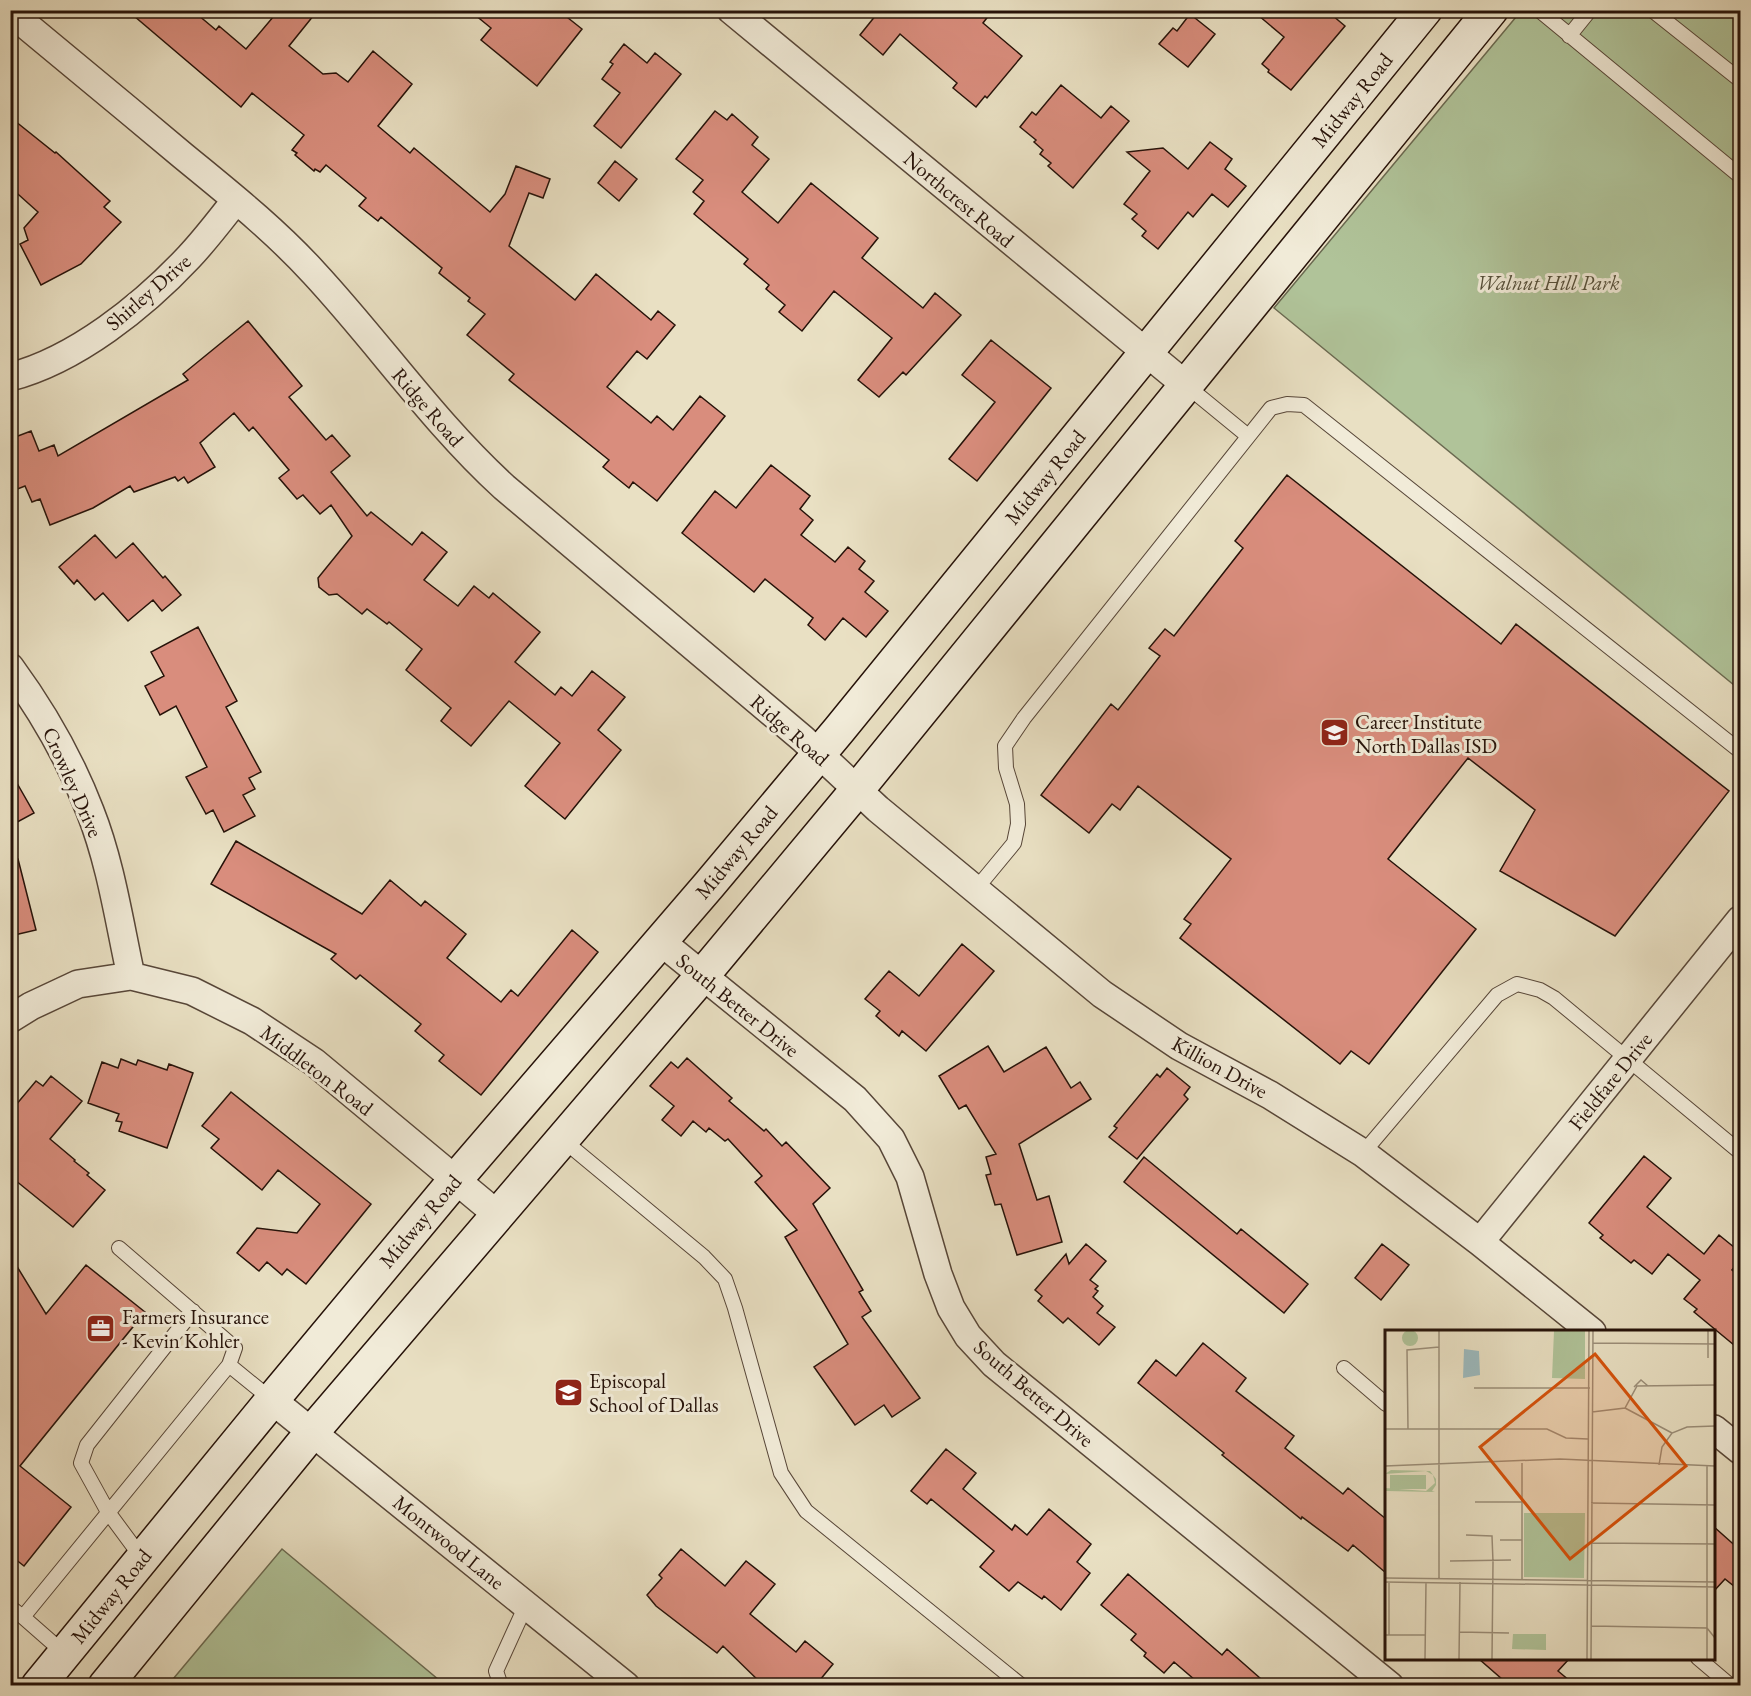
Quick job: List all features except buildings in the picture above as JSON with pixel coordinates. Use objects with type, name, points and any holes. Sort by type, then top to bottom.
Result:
[{"type":"main road","name":"Midway Road","points":[[38,1686],[456,1179],[819,754],[1425,10]]},
{"type":"main road","points":[[105,1686],[313,1431],[563,1140],[857,790],[1187,386],[1479,15]]},
{"type":"main road","points":[[1064,454],[1105,487]]},
{"type":"main road","points":[[142,1558],[182,1592]]},
{"type":"street","name":"Northcrest Road","points":[[731,10],[1187,386]]},
{"type":"street","name":"Ridge Road","points":[[10,12],[236,200],[314,273],[473,459],[819,754],[857,790]]},
{"type":"street","name":"Shirley Drive","points":[[10,377],[25,373],[79,347],[124,317],[189,257],[236,200]]},
{"type":"street","name":"Crowley Drive","points":[[10,667],[35,702],[66,755],[91,812],[109,874],[131,976]]},
{"type":"street","name":"Killion Drive","points":[[857,790],[1102,994],[1179,1046],[1270,1095],[1364,1153],[1590,1330]]},
{"type":"street","name":"Fieldfare Drive","points":[[1480,1242],[1740,920]]},
{"type":"street","name":"South Better Drive","points":[[660,941],[855,1099],[891,1139],[910,1177],[938,1274],[951,1308],[968,1336],[994,1364],[1390,1686]]},
{"type":"street","name":"Middleton Road","points":[[10,1019],[31,1006],[78,984],[131,976],[192,991],[252,1021],[314,1062],[498,1215]]},
{"type":"street","name":"Montwood Lane","points":[[272,1400],[626,1686]]},
{"type":"street","points":[[1715,1431],[1740,1450]]},
{"type":"lane","points":[[1539,10],[1740,176]]},
{"type":"lane","points":[[1569,36],[1590,10]]},
{"type":"lane","points":[[1652,10],[1740,80]]},
{"type":"lane","points":[[1187,386],[1248,436]]},
{"type":"lane","points":[[976,889],[1014,843],[1018,824],[1017,804],[1006,768],[1005,746],[1024,718],[1271,408],[1287,404],[1304,405],[1740,751]]},
{"type":"lane","points":[[1364,1153],[1497,995],[1517,984],[1540,990],[1554,998],[1740,1152]]},
{"type":"lane","points":[[563,1140],[704,1257],[725,1279],[782,1473],[806,1511],[1022,1686]]},
{"type":"lane","points":[[23,1617],[229,1365],[235,1348],[119,1248]]},
{"type":"lane","points":[[142,1558],[108,1512],[81,1463],[87,1445],[193,1311]]},
{"type":"lane","points":[[229,1365],[272,1400]]},
{"type":"lane","points":[[1344,1368],[1385,1403]]},
{"type":"lane","points":[[501,1686],[496,1671],[526,1605]]},
{"type":"lane","points":[[10,1607],[64,1653]]},
{"type":"lane","points":[[1699,1660],[1731,1686]]},
{"type":"green space","name":"Walnut Hill Park","points":[[1521,11],[1740,11],[1740,690],[1274,308]]},
{"type":"green space","points":[[282,1549],[445,1685],[168,1685]]},
{"type":"place","name":"Career Institute North Dallas ISD","points":[[1334,733]]},
{"type":"place","name":"Farmers Insurance - Kevin Kohler","points":[[101,1328]]},
{"type":"place","name":"Episcopal School of Dallas","points":[[568,1392]]}]
